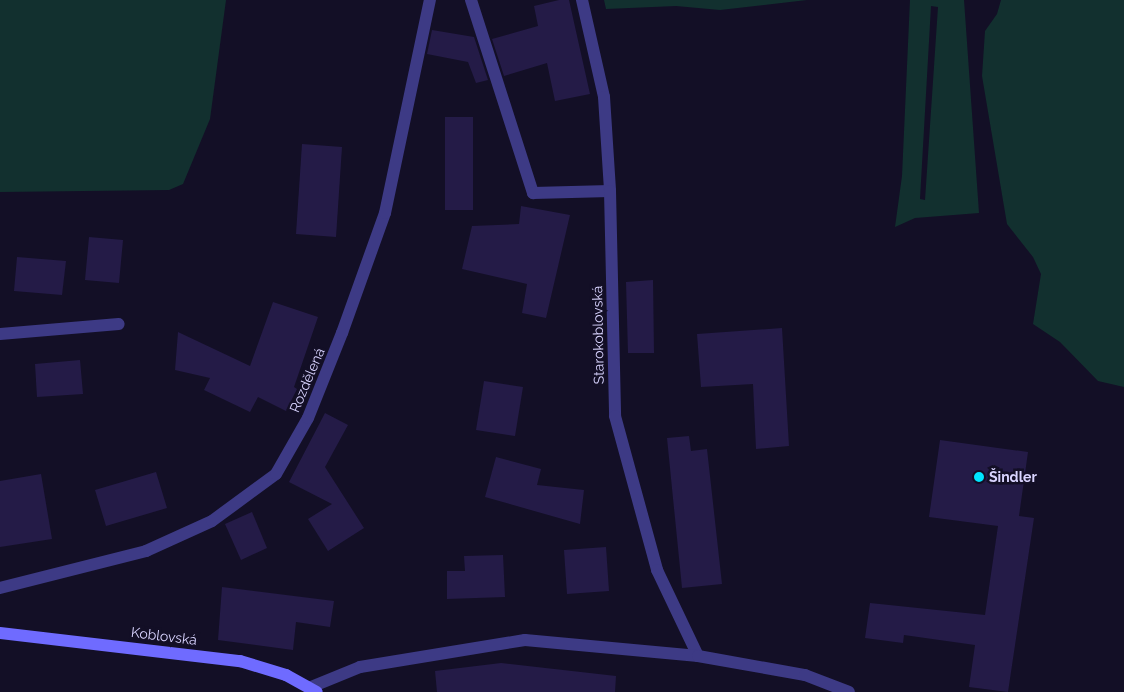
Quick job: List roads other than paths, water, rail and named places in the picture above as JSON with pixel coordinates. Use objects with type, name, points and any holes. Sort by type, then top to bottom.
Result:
[{"type":"street","name":"Rozdělená","points":[[0,588],[146,550],[212,521],[276,474],[308,418],[342,333],[385,213],[430,0]]},
{"type":"street","points":[[471,0],[533,192],[610,191]]},
{"type":"street","name":"Starokoblovská","points":[[582,0],[604,97],[610,191],[615,416],[657,570],[698,656]]},
{"type":"street","points":[[0,334],[119,324]]},
{"type":"street","name":"Koblovská","points":[[0,633],[240,661],[272,669],[314,690]]},
{"type":"street","points":[[314,690],[360,667],[525,640],[698,656],[805,675],[849,692]]},
{"type":"place","name":"Šindler","points":[[979,477]]}]
